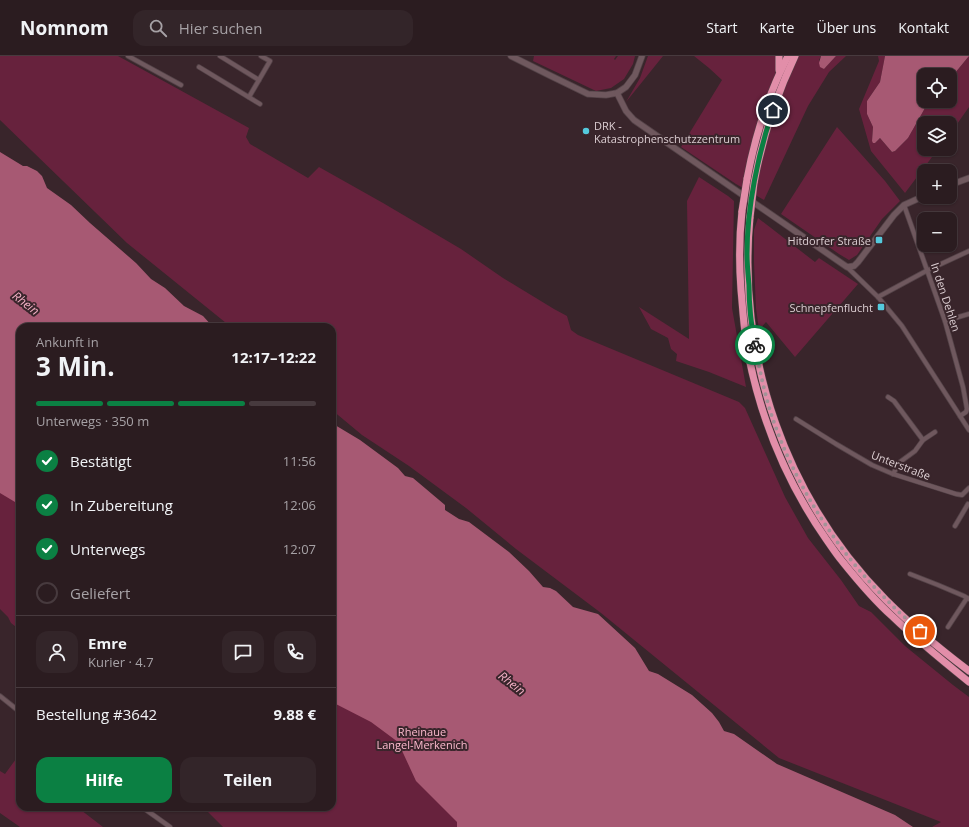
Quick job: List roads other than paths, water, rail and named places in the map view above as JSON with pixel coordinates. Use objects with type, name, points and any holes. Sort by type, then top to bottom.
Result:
[{"type":"highway","points":[[779,56],[779,74]]},
{"type":"highway","points":[[788,56],[769,96],[762,118],[750,164],[740,225],[739,254],[743,319],[748,352],[759,402],[784,466],[806,508],[841,560],[862,586],[892,617],[969,682]]},
{"type":"highway","points":[[796,56],[770,121],[757,168],[750,217],[747,254],[753,338],[770,408],[787,455],[811,502],[842,548],[886,600],[969,671]]},
{"type":"street","points":[[128,56],[181,85]]},
{"type":"street","points":[[220,56],[259,80]]},
{"type":"street","points":[[250,97],[270,61],[261,56]]},
{"type":"street","points":[[511,56],[588,94],[606,95],[617,93],[626,87],[635,75],[642,56]]},
{"type":"street","points":[[199,67],[260,104]]},
{"type":"street","points":[[617,93],[626,111],[634,120],[847,267],[878,297],[902,326],[969,430]]},
{"type":"street","points":[[957,183],[969,178]]},
{"type":"street","points":[[847,267],[854,266],[858,262],[894,215],[904,205],[917,199]]},
{"type":"street","name":"In den Dehlen","points":[[904,205],[945,321],[964,387],[967,409],[966,412],[960,416]]},
{"type":"street","points":[[878,297],[928,270],[969,251]]},
{"type":"street","points":[[945,321],[969,314]]},
{"type":"street","points":[[888,397],[894,401],[923,440]]},
{"type":"street","name":"Unterstraße","points":[[796,419],[872,465],[893,474],[962,496]]},
{"type":"street","points":[[893,474],[900,462],[915,451],[923,440],[935,432]]},
{"type":"street","points":[[955,526],[968,504],[962,496],[969,488]]},
{"type":"street","points":[[910,574],[945,587],[968,598],[948,628]]},
{"type":"street","points":[[0,696],[16,709]]},
{"type":"street","points":[[148,811],[170,827]]},
{"type":"water","points":[[821,56],[836,56],[824,69],[820,67],[819,63]]},
{"type":"water","points":[[885,56],[969,56],[957,71],[957,68],[917,68],[917,108],[925,108],[920,116],[917,116],[917,122],[908,138],[895,151],[892,152],[880,138],[873,143],[873,127],[867,114],[867,101],[880,82]]},
{"type":"water","name":"Rhein","points":[[0,152],[23,166],[27,166],[37,171],[42,176],[47,188],[71,205],[136,263],[151,279],[165,288],[184,306],[203,316],[209,323],[16,323],[16,503],[0,493]]},
{"type":"water","name":"Rhein","points":[[336,426],[360,440],[398,468],[405,476],[413,478],[445,505],[445,510],[459,519],[469,522],[509,552],[543,587],[556,591],[573,607],[598,614],[635,648],[649,671],[658,674],[692,695],[712,713],[724,731],[734,734],[777,764],[895,815],[913,827],[457,827],[457,822],[416,781],[398,742],[371,722],[336,704]]},
{"type":"place","name":"DRK - Katastrophenschutzzentrum","points":[[586,131]]},
{"type":"place","name":"Hitdorfer Straße","points":[[879,240]]},
{"type":"place","name":"Schnepfenflucht","points":[[881,307]]},
{"type":"park label","name":"Rheinaue Langel-Merkenich","points":[[422,737]]}]
